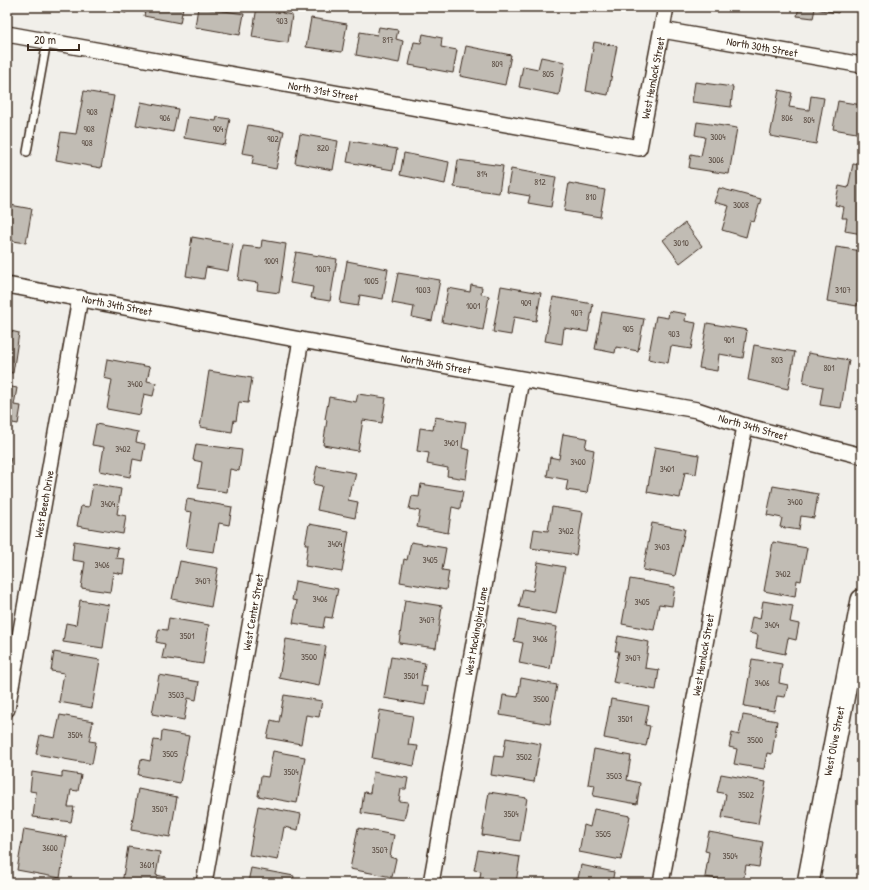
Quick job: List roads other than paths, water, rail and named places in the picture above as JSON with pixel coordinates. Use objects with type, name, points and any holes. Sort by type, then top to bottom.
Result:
[{"type":"main road","name":"West Olive Street","points":[[808,883],[862,600]]},
{"type":"street","name":"West Hemlock Street","points":[[639,148],[666,7]]},
{"type":"street","name":"North 30th Street","points":[[662,30],[862,64]]},
{"type":"street","name":"North 31st Street","points":[[7,34],[639,148]]},
{"type":"street","name":"North 34th Street","points":[[7,285],[521,380],[697,410],[745,426],[862,456]]},
{"type":"street","name":"West Beech Drive","points":[[7,709],[80,298]]},
{"type":"street","name":"West Center Street","points":[[204,883],[301,340]]},
{"type":"street","name":"West Mockingbird Lane","points":[[431,883],[521,380]]},
{"type":"street","name":"West Hemlock Street","points":[[661,883],[745,426]]},
{"type":"lane","points":[[27,152],[48,41]]}]
